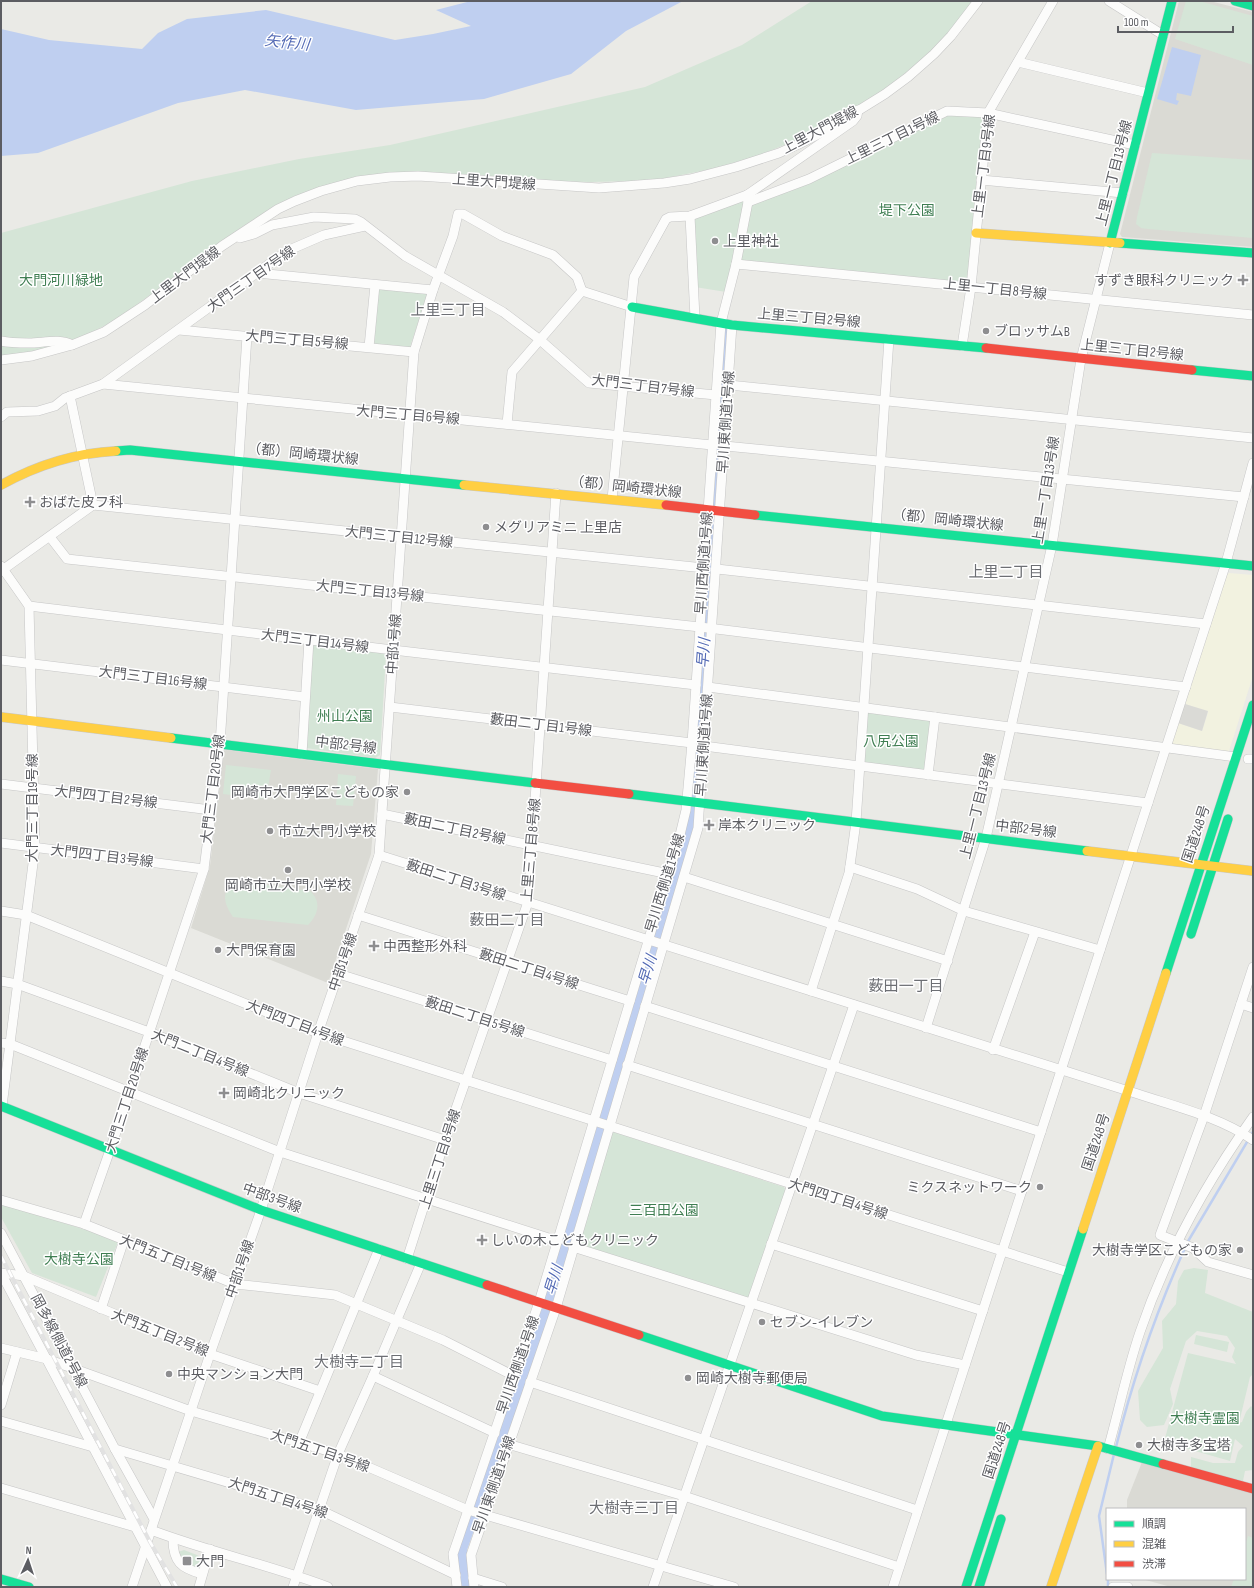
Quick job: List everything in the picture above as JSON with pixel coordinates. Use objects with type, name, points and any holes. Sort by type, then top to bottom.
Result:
[{"type":"main road","name":"上里一丁目13号線","points":[[1110,243],[1172,1]]},
{"type":"main road","points":[[1235,1],[1253,6]]},
{"type":"main road","points":[[976,233],[1253,253]]},
{"type":"main road","name":"上里三丁目2号線","points":[[632,307],[732,325],[962,346],[1253,376]]},
{"type":"main road","name":"（都）岡崎環状線","points":[[1,485],[38,466],[83,454],[104,451],[130,450],[1253,566]]},
{"type":"main road","name":"国道248号","points":[[966,1587],[1253,706]]},
{"type":"main road","name":"中部2号線","points":[[1,717],[1253,871]]},
{"type":"main road","points":[[1249,761],[1251,748]]},
{"type":"main road","name":"国道248号","points":[[1189,940],[1232,809]]},
{"type":"main road","name":"中部3号線","points":[[2,1106],[261,1210],[882,1416],[1098,1446],[1253,1489]]},
{"type":"main road","points":[[1051,1587],[1098,1446]]},
{"type":"main road","points":[[979,1587],[1003,1512]]},
{"type":"main road","points":[[1,1579],[29,1587]]},
{"type":"street","name":"上里大門堤線","points":[[1,360],[32,356],[72,345],[110,328],[145,305],[236,237],[278,209],[321,191],[350,183],[390,177],[418,176],[599,188],[658,184],[736,167],[779,153],[827,130],[908,77],[934,54],[951,36],[978,1]]},
{"type":"street","name":"上里一丁目9号線","points":[[962,346],[971,287],[988,113],[1053,1]]},
{"type":"street","points":[[1113,2],[1163,35]]},
{"type":"street","points":[[1018,62],[1148,93]]},
{"type":"street","points":[[748,198],[853,121],[858,110]]},
{"type":"street","name":"上里三丁目1号線","points":[[632,307],[634,277],[666,220],[670,217],[690,216],[809,178],[948,111],[988,113],[1135,145]]},
{"type":"street","points":[[981,180],[1123,193]]},
{"type":"street","name":"早川西側道1号線","points":[[457,1587],[454,1554],[539,1302],[558,1241],[593,1121],[669,874],[679,839],[687,802],[721,323],[736,264],[748,198]]},
{"type":"street","points":[[439,275],[458,214],[463,214],[502,236],[553,254],[577,277],[582,291],[512,372],[507,424]]},
{"type":"street","points":[[236,237],[241,238],[254,234],[272,225],[314,216],[355,220],[365,226]]},
{"type":"street","points":[[690,216],[695,318]]},
{"type":"street","name":"大門三丁目7号線","points":[[1,417],[7,412],[38,410],[54,406],[65,398],[103,384],[287,251],[324,235],[365,226],[405,256],[503,312],[539,339],[589,383],[716,395]]},
{"type":"street","name":"上里一丁目13号線","points":[[926,1028],[964,912],[986,838],[1052,545],[1081,358],[1110,243]]},
{"type":"street","name":"上里一丁目8号線","points":[[736,264],[1253,315]]},
{"type":"street","points":[[257,273],[433,290]]},
{"type":"street","name":"中部1号線","points":[[132,1587],[210,1354],[261,1210],[318,1034],[379,855],[414,352],[439,275]]},
{"type":"street","points":[[369,347],[375,285]]},
{"type":"street","name":"上里三丁目2号線","points":[[582,291],[632,307]]},
{"type":"street","points":[[612,499],[632,307]]},
{"type":"street","name":"早川東側道1号線","points":[[645,1006],[698,828],[721,510],[732,325]]},
{"type":"street","name":"大門三丁目5号線","points":[[179,330],[414,352]]},
{"type":"street","name":"大門三丁目20号線","points":[[84,1224],[130,1092],[204,869],[220,744],[226,630],[247,336]]},
{"type":"street","points":[[811,991],[850,867],[856,822],[889,339]]},
{"type":"street","points":[[1,342],[28,343],[61,341],[68,342],[72,345]]},
{"type":"street","name":"大門三丁目6号線","points":[[103,384],[712,445]]},
{"type":"street","points":[[729,385],[1253,438]]},
{"type":"street","points":[[29,606],[2,569],[50,537],[93,505],[70,396]]},
{"type":"street","points":[[725,446],[1244,497]]},
{"type":"street","points":[[893,1587],[1226,563],[1253,463]]},
{"type":"street","name":"上里三丁目8号線","points":[[406,1259],[427,1199],[445,1140],[467,1081],[528,902],[556,493]]},
{"type":"street","name":"大門三丁目12号線","points":[[93,505],[704,568]]},
{"type":"street","name":"大門三丁目13号線","points":[[50,537],[67,559],[712,628],[1186,687]]},
{"type":"street","points":[[717,569],[1206,624]]},
{"type":"street","name":"大門三丁目14号線","points":[[29,606],[696,685]]},
{"type":"street","name":"大門三丁目19号線","points":[[2,1106],[5,1044],[17,984],[35,848],[29,606]]},
{"type":"street","points":[[302,754],[310,640]]},
{"type":"street","name":"大門三丁目16号線","points":[[1,660],[305,697]]},
{"type":"street","points":[[708,687],[1236,757]]},
{"type":"street","name":"藪田二丁目1号線","points":[[390,707],[692,743]]},
{"type":"street","points":[[928,775],[935,717]]},
{"type":"street","points":[[704,746],[1148,802]]},
{"type":"street","name":"大門四丁目2号線","points":[[1,784],[211,810]]},
{"type":"street","name":"藪田二丁目2号線","points":[[382,814],[669,874]]},
{"type":"street","name":"大門四丁目3号線","points":[[1,844],[204,869]]},
{"type":"street","name":"藪田二丁目3号線","points":[[379,855],[993,1050],[1128,1091],[1204,1116],[1242,1133],[1253,1140]]},
{"type":"street","points":[[850,867],[917,890],[964,912],[1100,950]]},
{"type":"street","points":[[684,877],[948,961]]},
{"type":"street","name":"大門四丁目4号線","points":[[1,911],[26,915],[318,1034],[1068,1272]]},
{"type":"street","name":"藪田二丁目4号線","points":[[358,915],[630,1001]]},
{"type":"street","points":[[993,1050],[1035,932]]},
{"type":"street","points":[[1253,967],[1204,1116],[1160,1235],[1193,1248],[1208,1262],[1253,1275]]},
{"type":"street","name":"藪田二丁目5号線","points":[[338,974],[612,1060]]},
{"type":"street","name":"大門二丁目4号線","points":[[1,981],[17,984],[149,1032],[299,1093],[445,1140]]},
{"type":"street","points":[[1241,1004],[1253,1008]]},
{"type":"street","points":[[653,1587],[854,1005]]},
{"type":"street","points":[[609,1126],[645,1006],[1041,1132]]},
{"type":"street","points":[[5,1044],[280,1152],[558,1241]]},
{"type":"street","points":[[627,1066],[1022,1191]]},
{"type":"street","points":[[1108,1449],[1140,1332],[1178,1241],[1192,1211],[1253,1117]]},
{"type":"street","name":"早川東側道1号線","points":[[473,1583],[471,1555],[556,1308],[609,1126]]},
{"type":"street","name":"大門五丁目1号線","points":[[1,1200],[84,1224],[235,1284],[335,1295],[443,1340],[514,1376]]},
{"type":"street","name":"岡多線側道2号線","points":[[1,1233],[115,1450],[154,1519]]},
{"type":"street","points":[[101,1309],[124,1240]]},
{"type":"street","points":[[771,1244],[983,1311]]},
{"type":"street","points":[[573,1247],[916,1355],[965,1365]]},
{"type":"street","points":[[299,1443],[380,1249]]},
{"type":"street","points":[[293,1587],[318,1508],[338,1454],[421,1263]]},
{"type":"street","points":[[1,1273],[167,1587]]},
{"type":"street","name":"大門五丁目2号線","points":[[1,1273],[24,1276],[210,1354],[320,1391]]},
{"type":"street","name":"大門五丁目3号線","points":[[1,1348],[47,1359],[191,1411],[338,1454],[468,1510],[484,1515]]},
{"type":"street","points":[[1,1405],[17,1352]]},
{"type":"street","points":[[373,1376],[495,1433]]},
{"type":"street","points":[[530,1382],[917,1510]]},
{"type":"street","points":[[1,1421],[93,1446]]},
{"type":"street","points":[[508,1444],[684,1496],[899,1567]]},
{"type":"street","name":"大門五丁目4号線","points":[[115,1450],[318,1508],[456,1575]]},
{"type":"street","points":[[1,1488],[136,1527]]},
{"type":"street","points":[[484,1515],[734,1587]]},
{"type":"street","points":[[151,1530],[173,1539],[297,1575],[328,1587]]},
{"type":"street","points":[[173,1539],[173,1547],[176,1558],[182,1566],[188,1570],[202,1574]]},
{"type":"street","points":[[199,1587],[210,1550]]},
{"type":"street","points":[[473,1583],[502,1587]]},
{"type":"street","points":[[1113,1587],[1128,1587]]},
{"type":"shaded area","points":[[1179,1],[1210,1],[1253,12],[1253,247],[1122,237],[1120,234]]},
{"type":"shaded area","points":[[1229,573],[1253,575],[1253,676],[1229,751],[1174,746],[1172,742],[1178,723],[1202,731],[1208,712],[1185,704],[1227,575]]},
{"type":"shaded area","points":[[1185,704],[1208,711],[1202,731],[1178,723]]},
{"type":"shaded area","name":"岡崎市立大門小学校","points":[[226,750],[378,769],[371,854],[328,983],[191,928],[210,866],[224,751]]},
{"type":"shaded area","points":[[1142,1462],[1253,1494],[1253,1587],[1171,1587],[1146,1580],[1246,1580],[1246,1508],[1127,1508],[1127,1500]]},
{"type":"green space","name":"大門河川緑地","points":[[812,1],[973,1],[950,31],[932,50],[888,87],[846,113],[799,139],[757,156],[712,169],[661,179],[591,182],[533,181],[418,173],[291,198],[242,227],[116,320],[80,338],[60,345],[29,353],[1,356],[1,233],[192,181],[299,159],[390,145],[645,87],[742,45]]},
{"type":"green space","points":[[1186,1],[1199,1],[1253,16],[1253,65],[1175,39]]},
{"type":"green space","name":"堤下公園","points":[[948,114],[982,115],[984,118],[968,281],[965,283],[743,262],[741,259],[751,206]]},
{"type":"green space","points":[[1152,153],[1253,160],[1253,238],[1148,229],[1141,228],[1136,224]]},
{"type":"green space","points":[[743,199],[744,202],[726,292],[695,287],[692,221],[697,217]]},
{"type":"green space","points":[[379,288],[425,293],[427,295],[410,347],[374,345]]},
{"type":"green space","name":"州山公園","points":[[316,644],[386,654],[380,755],[375,758],[306,748],[313,646]]},
{"type":"green space","name":"八尻公園","points":[[868,712],[929,720],[932,723],[927,768],[924,771],[865,763]]},
{"type":"green space","points":[[226,765],[271,770],[266,799],[223,794]]},
{"type":"green space","points":[[338,774],[356,776],[353,806],[336,805]]},
{"type":"green space","points":[[236,881],[310,891],[316,900],[316,913],[308,925],[233,917],[227,907],[225,898],[228,889]]},
{"type":"green space","name":"三百田公園","points":[[614,1132],[784,1187],[786,1190],[749,1296],[746,1298],[580,1245],[578,1242],[611,1133]]},
{"type":"green space","name":"大樹寺公園","points":[[1,1203],[86,1230],[118,1242],[96,1297],[32,1273],[1,1217]]},
{"type":"green space","name":"大樹寺霊園","points":[[1194,1268],[1208,1270],[1205,1293],[1253,1312],[1253,1374],[1250,1377],[1239,1423],[1242,1422],[1246,1412],[1251,1406],[1253,1408],[1253,1470],[1245,1471],[1243,1481],[1191,1468],[1191,1457],[1213,1463],[1235,1463],[1238,1452],[1243,1446],[1235,1439],[1230,1461],[1164,1442],[1188,1353],[1236,1364],[1232,1357],[1235,1348],[1227,1336],[1197,1331],[1186,1341],[1170,1389],[1173,1404],[1164,1425],[1147,1427],[1140,1420],[1138,1391],[1163,1348],[1162,1321],[1176,1304],[1178,1281],[1184,1270]]},
{"type":"green space","points":[[1196,1335],[1229,1342],[1227,1352],[1194,1344]]},
{"type":"green space","points":[[1248,1536],[1253,1538],[1253,1587],[1231,1587],[1234,1580],[1246,1580],[1246,1542]]},
{"type":"green space","points":[[184,1550],[202,1558],[201,1566],[193,1567],[187,1564],[178,1552]]},
{"type":"water","name":"矢作川","points":[[471,1],[683,1],[626,31],[571,74],[484,99],[356,110],[245,90],[178,103],[38,153],[1,156],[1,29],[49,40],[142,49],[158,33],[187,19],[266,10],[395,40],[471,26],[436,10]]},
{"type":"water","points":[[1172,47],[1201,55],[1191,96],[1177,93],[1176,100],[1179,101],[1177,105],[1157,99]]},
{"type":"waterway","name":"早川","points":[[464,1587],[460,1549],[544,1313],[688,836],[693,812],[726,331]]},
{"type":"waterway","points":[[1187,1243],[1253,1132]]},
{"type":"waterway","points":[[1116,1447],[1146,1346],[1164,1297],[1185,1248]]},
{"type":"waterway","points":[[1106,1567],[1099,1516],[1114,1454]]},
{"type":"waterway","points":[[1108,1580],[1108,1587]]},
{"type":"railway","points":[[1,1256],[150,1542],[177,1587]]},
{"type":"traffic: fast","points":[[1110,243],[1172,1]]},
{"type":"traffic: fast","points":[[1235,1],[1253,6]]},
{"type":"traffic: fast","points":[[1120,243],[1253,253]]},
{"type":"traffic: fast","points":[[632,307],[732,325],[986,348]]},
{"type":"traffic: fast","points":[[1192,370],[1253,376]]},
{"type":"traffic: fast","points":[[116,451],[130,450],[464,485]]},
{"type":"traffic: fast","points":[[755,515],[1253,566]]},
{"type":"traffic: fast","points":[[1166,973],[1253,705]]},
{"type":"traffic: fast","points":[[171,738],[535,783]]},
{"type":"traffic: fast","points":[[629,794],[1087,851]]},
{"type":"traffic: fast","points":[[1191,934],[1228,819]]},
{"type":"traffic: fast","points":[[1,1106],[261,1210],[487,1285]]},
{"type":"traffic: fast","points":[[966,1587],[1083,1229]]},
{"type":"traffic: fast","points":[[639,1335],[882,1416],[1098,1446],[1163,1464]]},
{"type":"traffic: fast","points":[[979,1587],[1001,1519]]},
{"type":"traffic: fast","points":[[1,1579],[29,1587]]},
{"type":"traffic: slow","points":[[976,233],[1120,243]]},
{"type":"traffic: slow","points":[[1,485],[28,472],[57,461],[86,454],[116,451]]},
{"type":"traffic: slow","points":[[464,485],[666,505]]},
{"type":"traffic: slow","points":[[1,717],[171,738]]},
{"type":"traffic: slow","points":[[1087,851],[1253,871]]},
{"type":"traffic: slow","points":[[1083,1229],[1166,973]]},
{"type":"traffic: slow","points":[[1051,1587],[1098,1446]]},
{"type":"traffic: jam","points":[[986,348],[1192,370]]},
{"type":"traffic: jam","points":[[666,505],[755,515]]},
{"type":"traffic: jam","points":[[535,783],[629,794]]},
{"type":"traffic: jam","points":[[487,1285],[639,1335]]},
{"type":"traffic: jam","points":[[1163,1464],[1253,1489]]},
{"type":"place","name":"上里神社","points":[[715,241]]},
{"type":"place","name":"すずき眼科クリニック","points":[[1243,280]]},
{"type":"place","name":"ブロッサムB","points":[[986,331]]},
{"type":"place","name":"おばた皮フ科","points":[[30,502]]},
{"type":"place","name":"メグリアミニ 上里店","points":[[486,527]]},
{"type":"place","name":"岡崎市大門学区こどもの家","points":[[407,792]]},
{"type":"place","name":"岸本クリニック","points":[[709,825]]},
{"type":"place","name":"市立大門小学校","points":[[270,831]]},
{"type":"place","name":"岡崎市立大門小学校","points":[[288,870]]},
{"type":"place","name":"中西整形外科","points":[[374,946]]},
{"type":"place","name":"大門保育園","points":[[218,950]]},
{"type":"place","name":"岡崎北クリニック","points":[[224,1093]]},
{"type":"place","name":"ミクスネットワーク","points":[[1040,1187]]},
{"type":"place","name":"しいの木こどもクリニック","points":[[482,1240]]},
{"type":"place","name":"大樹寺学区こどもの家","points":[[1240,1250]]},
{"type":"place","name":"セブン-イレブン","points":[[762,1322]]},
{"type":"place","name":"中央マンション大門","points":[[169,1374]]},
{"type":"place","name":"岡崎大樹寺郵便局","points":[[688,1378]]},
{"type":"place","name":"大樹寺多宝塔","points":[[1139,1445]]},
{"type":"place","name":"大門","points":[[187,1561]]},
{"type":"district","name":"上里三丁目","points":[[448,310]]},
{"type":"district","name":"上里二丁目","points":[[1006,572]]},
{"type":"district","name":"薮田二丁目","points":[[507,920]]},
{"type":"district","name":"薮田一丁目","points":[[906,986]]},
{"type":"district","name":"大樹寺二丁目","points":[[359,1362]]},
{"type":"district","name":"大樹寺三丁目","points":[[634,1508]]}]
